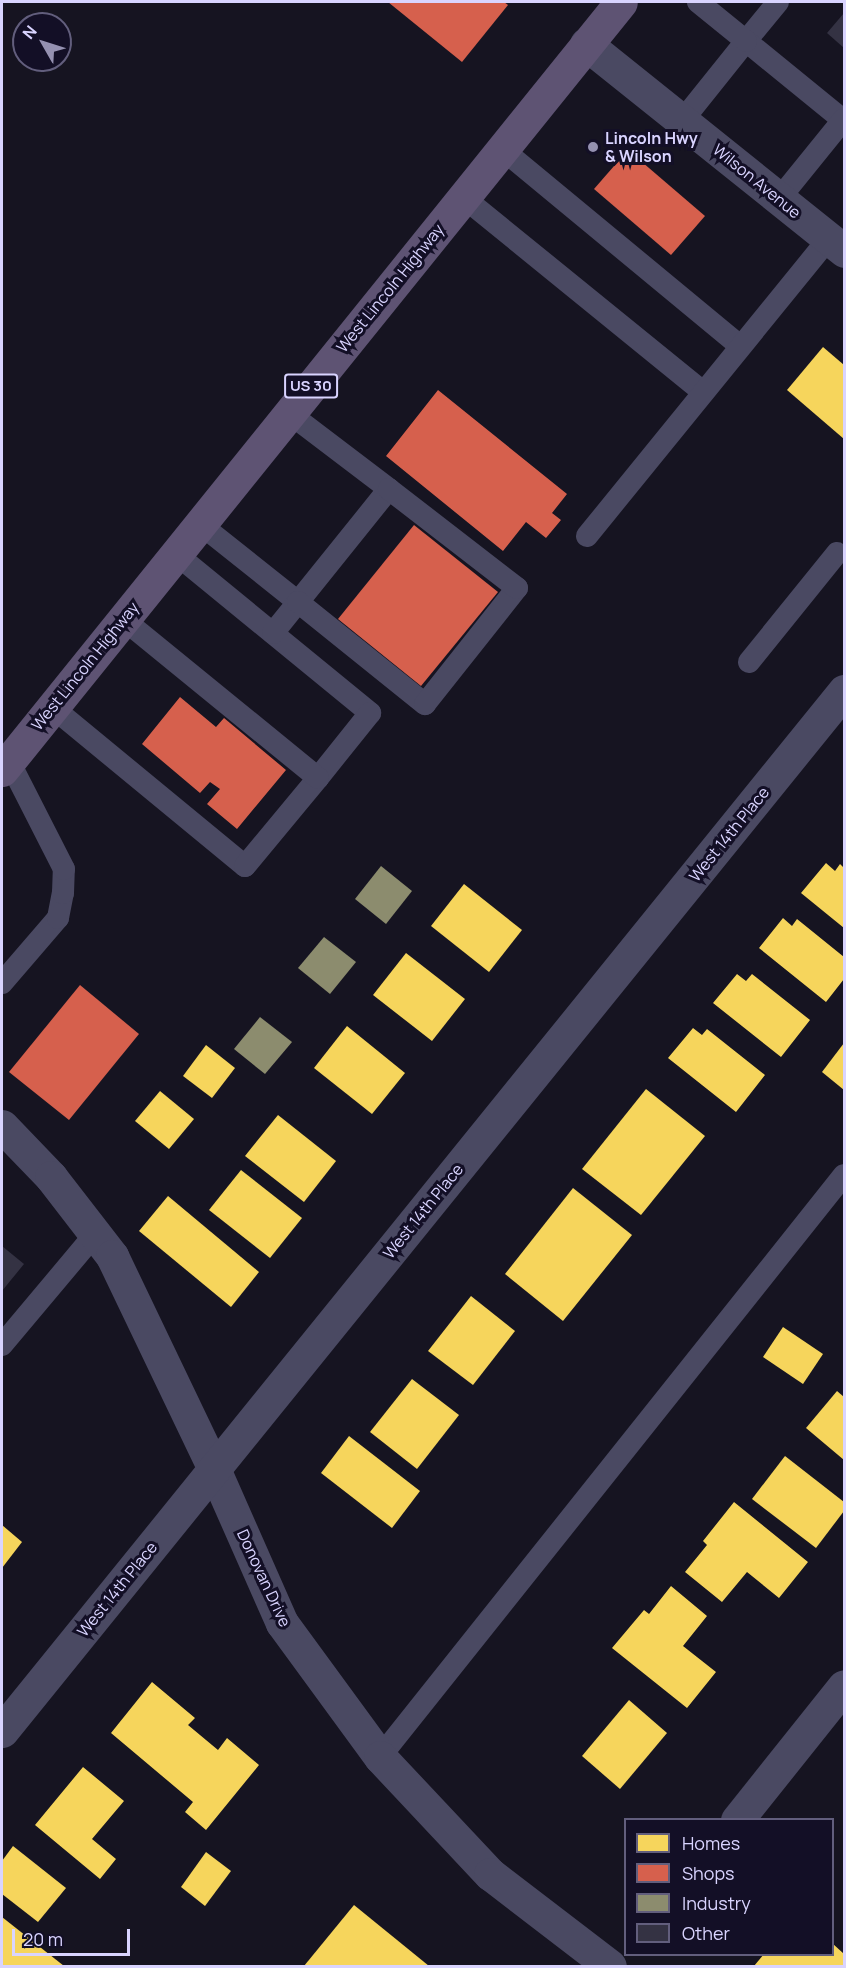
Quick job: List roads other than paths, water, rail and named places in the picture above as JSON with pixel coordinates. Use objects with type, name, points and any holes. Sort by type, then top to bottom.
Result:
[{"type":"main road","name":"West Lincoln Highway","points":[[5,766],[621,2]]},
{"type":"street","name":"Wilson Avenue","points":[[586,44],[837,244]]},
{"type":"street","name":"West 14th Place","points":[[2,1731],[844,691]]},
{"type":"street","name":"Donovan Drive","points":[[2,1126],[51,1177],[112,1256],[214,1469],[282,1623],[380,1757],[490,1874],[610,1966]]},
{"type":"street","points":[[739,1818],[844,1686]]},
{"type":"lane","points":[[698,2],[843,120],[779,199]]},
{"type":"lane","points":[[682,122],[778,2]]},
{"type":"lane","points":[[502,149],[740,346]]},
{"type":"lane","points":[[463,197],[703,392]]},
{"type":"lane","points":[[587,536],[740,346],[837,244]]},
{"type":"lane","points":[[200,524],[425,704],[517,588],[289,413]]},
{"type":"lane","points":[[273,633],[389,489]]},
{"type":"lane","points":[[749,662],[837,553]]},
{"type":"lane","points":[[52,707],[245,867],[318,778],[370,713],[176,554]]},
{"type":"lane","points":[[123,619],[318,778]]},
{"type":"lane","points":[[2,984],[58,918],[63,893],[64,869],[5,766]]},
{"type":"lane","points":[[380,1757],[844,1175]]},
{"type":"lane","points":[[2,1345],[95,1234]]},
{"type":"place","name":"Lincoln Hwy & Wilson","points":[[593,147]]}]
